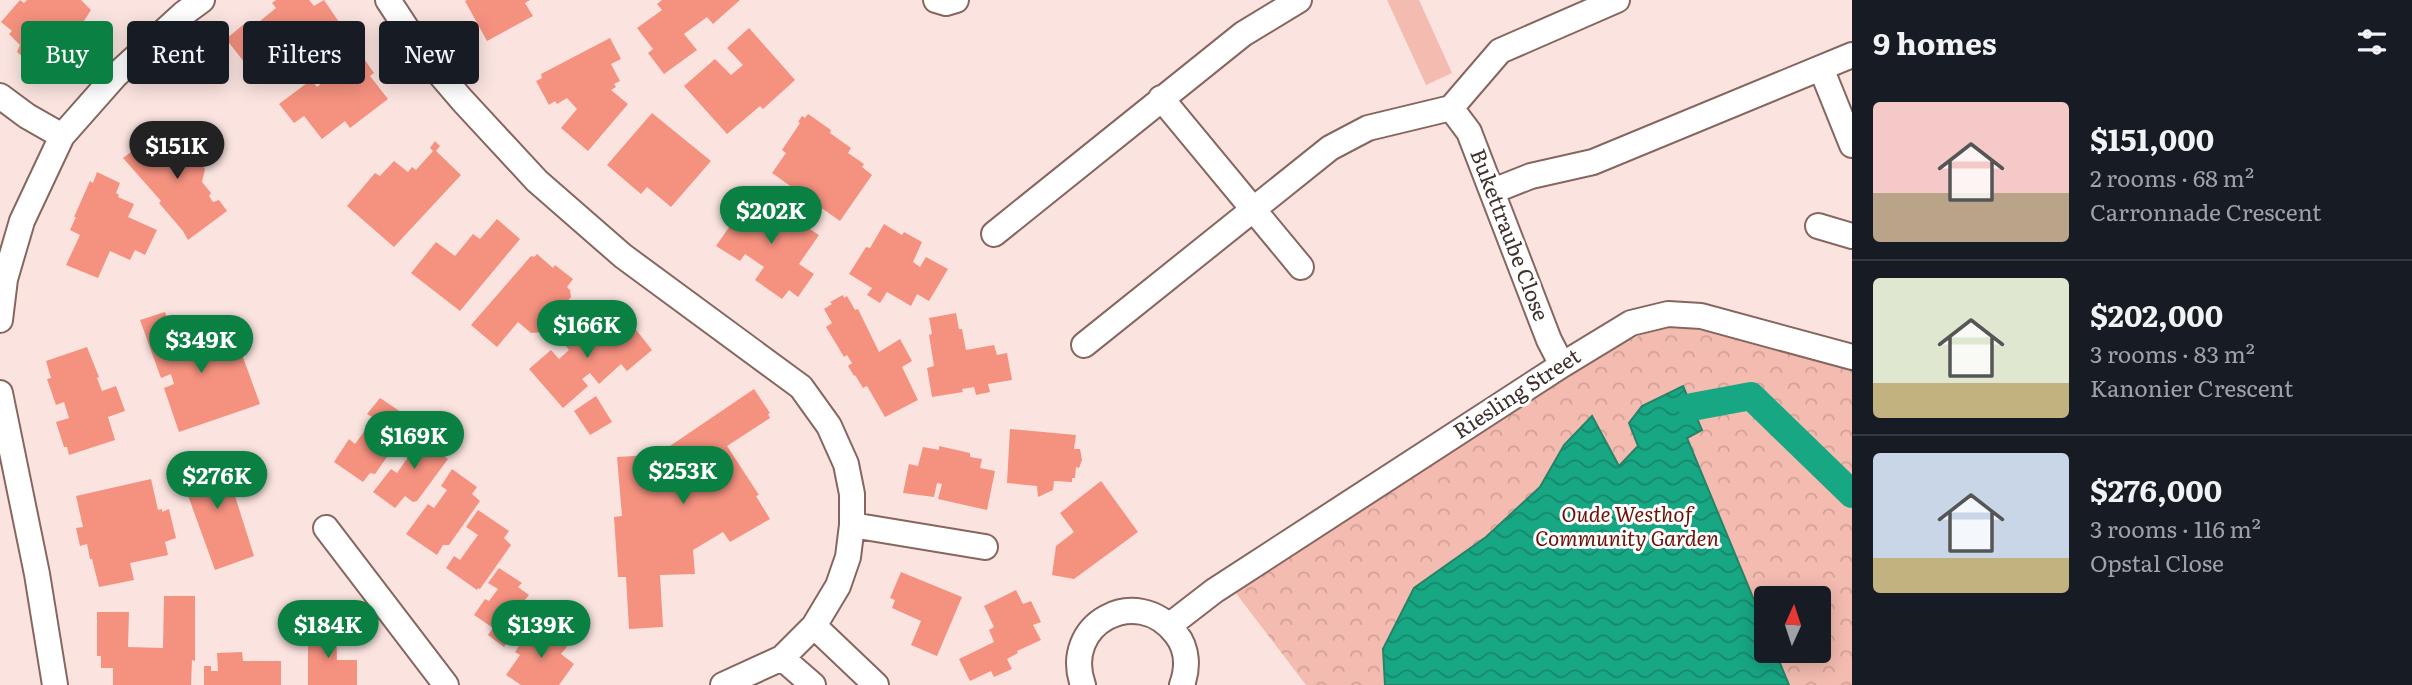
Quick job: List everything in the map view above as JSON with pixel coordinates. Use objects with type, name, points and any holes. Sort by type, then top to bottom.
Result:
[{"type":"street","points":[[0,320],[5,279],[22,221],[62,136],[116,76],[202,0]]},
{"type":"street","points":[[388,0],[426,58],[537,181],[623,256],[801,387],[829,426],[846,464],[852,494],[848,557],[838,586],[814,626],[782,658],[723,685]]},
{"type":"street","points":[[936,0],[946,3],[956,0]]},
{"type":"street","points":[[994,234],[1243,34],[1300,0]]},
{"type":"street","points":[[1084,345],[1346,138],[1368,128],[1451,108],[1500,51],[1617,0]]},
{"type":"street","points":[[1493,191],[1531,176],[1593,162],[1852,55]]},
{"type":"street","points":[[1821,68],[1852,145]]},
{"type":"street","points":[[0,96],[27,116],[62,136]]},
{"type":"street","points":[[1161,98],[1301,267]]},
{"type":"street","name":"Bukettraube Close","points":[[1451,108],[1469,132],[1549,340],[1562,365]]},
{"type":"street","points":[[1818,226],[1852,236]]},
{"type":"street","name":"Riesling Street","points":[[1170,625],[1214,591],[1631,323],[1651,317],[1685,314],[1701,316],[1852,357]]},
{"type":"street","points":[[0,393],[37,573],[55,685]]},
{"type":"street","points":[[852,525],[985,547]]},
{"type":"street","points":[[326,528],[446,685]]},
{"type":"street","points":[[1076,682],[1080,649],[1095,625],[1119,612],[1146,612],[1170,625],[1181,639],[1186,656],[1186,674],[1182,685]]},
{"type":"street","points":[[814,626],[876,685]]},
{"type":"street","points":[[782,658],[813,685]]},
{"type":"green space","points":[[1387,0],[1419,0],[1452,73],[1426,85]]},
{"type":"green space","name":"Oude Westhof Community Garden","points":[[1667,328],[1694,329],[1852,371],[1852,685],[1306,685],[1235,592],[1617,346],[1649,331]]},
{"type":"water","points":[[1683,386],[1702,430],[1687,438],[1754,600],[1754,663],[1780,663],[1789,685],[1385,685],[1383,649],[1414,588],[1486,537],[1540,487],[1564,445],[1592,416],[1619,466],[1638,446],[1629,423],[1642,406]]},
{"type":"building","points":[[20,0],[24,3],[27,0],[81,0],[91,10],[84,21],[21,21],[21,55],[17,52],[20,45],[9,34],[12,31],[1,22]]},
{"type":"building","points":[[276,0],[309,0],[314,6],[324,0],[338,21],[260,21],[276,8],[272,3]]},
{"type":"building","points":[[530,0],[525,3],[533,16],[487,41],[479,21],[476,21],[465,1]]},
{"type":"building","points":[[662,0],[740,0],[713,24],[707,17],[684,34],[697,50],[664,74],[648,53],[653,49],[637,28],[662,10],[657,4]]},
{"type":"building","points":[[243,25],[243,61],[229,43],[229,36]]},
{"type":"building","points":[[749,28],[795,80],[763,109],[760,106],[727,134],[684,86],[715,59],[731,75],[743,65],[727,48]]},
{"type":"building","points":[[610,38],[621,59],[611,64],[620,81],[614,84],[616,87],[611,90],[628,104],[588,151],[561,128],[577,109],[567,98],[549,105],[536,81],[542,78],[541,74]]},
{"type":"building","points":[[365,60],[374,73],[370,76],[388,99],[350,128],[345,121],[322,139],[304,116],[294,123],[279,104],[306,84],[314,84],[317,87],[321,84],[365,84]]},
{"type":"building","points":[[652,113],[711,161],[671,207],[647,187],[641,194],[607,165]]},
{"type":"building","points":[[808,114],[851,148],[848,153],[864,164],[862,167],[872,175],[840,221],[772,173],[786,153],[782,150],[800,123],[798,122],[802,116],[805,118]]},
{"type":"building","points":[[177,126],[200,155],[196,158],[205,169],[202,182],[211,193],[209,196],[213,202],[219,200],[227,211],[188,240],[159,203],[161,201],[123,158],[152,136],[157,143]]},
{"type":"building","points":[[435,141],[440,146],[436,151],[461,175],[394,247],[347,206],[375,173],[380,176],[394,161],[408,172],[412,167],[416,170],[433,151],[430,148]]},
{"type":"building","points":[[97,172],[120,183],[116,193],[118,197],[134,204],[128,217],[157,230],[145,255],[135,250],[130,260],[110,251],[98,278],[66,265],[80,235],[70,230],[74,217],[90,181],[93,183]]},
{"type":"building","points":[[750,197],[770,210],[773,205],[819,235],[799,264],[814,274],[798,297],[789,290],[782,299],[755,280],[764,267],[745,254],[740,261],[716,246]]},
{"type":"building","points":[[497,219],[520,239],[460,311],[411,273],[436,242],[455,256],[473,234],[480,239]]},
{"type":"building","points":[[884,224],[902,235],[904,232],[922,242],[913,262],[920,267],[926,257],[948,269],[929,301],[917,294],[911,306],[887,292],[880,303],[867,295],[872,288],[849,274],[866,247],[870,248]]},
{"type":"building","points":[[537,254],[553,268],[555,265],[573,279],[567,287],[571,297],[541,332],[531,333],[518,322],[497,347],[471,325],[531,256]]},
{"type":"building","points":[[843,295],[844,298],[847,296],[855,310],[858,309],[879,352],[900,339],[912,361],[902,367],[918,400],[885,417],[867,386],[863,388],[854,376],[848,366],[852,363],[847,355],[844,357],[826,327],[832,323],[824,309]]},
{"type":"building","points":[[165,312],[178,349],[233,330],[260,404],[179,432],[164,388],[174,384],[171,374],[161,378],[140,320]]},
{"type":"building","points":[[956,313],[966,350],[994,345],[997,355],[1007,353],[1012,380],[988,384],[990,392],[976,395],[974,387],[962,389],[963,392],[932,397],[927,368],[934,366],[929,318]]},
{"type":"building","points":[[588,317],[612,344],[633,326],[652,350],[627,371],[621,364],[599,384],[590,373],[582,379],[588,386],[563,408],[529,369],[551,350],[559,359],[569,350],[562,341]]},
{"type":"building","points":[[87,347],[102,391],[116,386],[125,411],[108,417],[115,440],[69,455],[56,422],[69,418],[64,402],[56,405],[47,379],[51,378],[46,361]]},
{"type":"building","points":[[754,389],[770,413],[770,418],[727,446],[759,495],[756,496],[770,519],[730,542],[723,532],[693,550],[695,574],[660,575],[663,627],[629,629],[626,577],[618,577],[614,517],[622,516],[617,457],[668,454],[670,474],[680,468],[667,448]]},
{"type":"building","points":[[596,396],[612,422],[590,435],[574,411]]},
{"type":"building","points":[[380,398],[404,414],[398,422],[406,430],[375,474],[370,473],[363,482],[334,462],[349,439],[355,444],[374,418],[367,414]]},
{"type":"building","points":[[420,427],[445,443],[439,452],[448,459],[417,501],[413,502],[405,496],[395,508],[373,492],[391,469],[397,473],[415,447],[409,442]]},
{"type":"building","points":[[1010,429],[1076,435],[1074,449],[1080,449],[1082,460],[1079,468],[1076,467],[1072,482],[1054,481],[1053,490],[1038,497],[1037,486],[1007,483]]},
{"type":"building","points":[[939,446],[970,453],[970,457],[982,459],[980,468],[995,471],[987,510],[938,499],[942,484],[937,483],[934,497],[903,493],[909,464],[918,466],[923,447],[939,450]]},
{"type":"building","points":[[221,452],[254,556],[215,570],[178,468]]},
{"type":"building","points":[[452,469],[477,487],[472,494],[480,501],[449,545],[443,545],[437,555],[406,534],[428,504],[434,508],[447,490],[441,486]]},
{"type":"building","points":[[151,479],[158,510],[162,509],[162,512],[169,509],[176,538],[165,542],[168,555],[130,563],[134,580],[99,587],[87,544],[80,546],[76,528],[83,527],[76,496]]},
{"type":"building","points":[[1101,481],[1138,532],[1074,579],[1052,575],[1056,546],[1074,532],[1060,513]]},
{"type":"building","points":[[478,510],[509,531],[504,538],[511,545],[477,590],[446,568],[454,556],[460,560],[478,535],[466,527]]},
{"type":"building","points":[[499,568],[522,583],[518,587],[529,595],[523,602],[536,611],[520,636],[514,632],[504,647],[488,635],[493,628],[474,615],[485,599],[489,601],[498,589],[488,583]]},
{"type":"building","points":[[901,572],[962,597],[937,656],[911,645],[921,621],[892,608],[895,600],[890,598]]},
{"type":"building","points":[[1016,590],[1023,604],[1031,601],[1041,622],[1033,625],[1041,640],[1017,651],[1018,653],[1007,659],[1012,669],[994,677],[991,671],[970,681],[959,659],[994,642],[989,630],[994,627],[984,606]]},
{"type":"building","points":[[164,596],[195,596],[195,661],[192,660],[191,685],[113,685],[113,668],[101,668],[101,656],[97,656],[97,612],[129,612],[128,647],[163,648]]},
{"type":"building","points":[[543,623],[560,635],[557,640],[567,647],[561,654],[574,664],[559,685],[521,685],[506,675],[520,655],[515,652],[527,634],[532,638]]},
{"type":"building","points":[[308,626],[336,627],[337,660],[357,660],[357,685],[308,685]]},
{"type":"building","points":[[242,652],[243,661],[281,661],[281,685],[204,685],[204,666],[211,666],[211,671],[218,671],[217,653]]},
{"type":"waterway","points":[[1692,407],[1751,396],[1852,494]]}]
